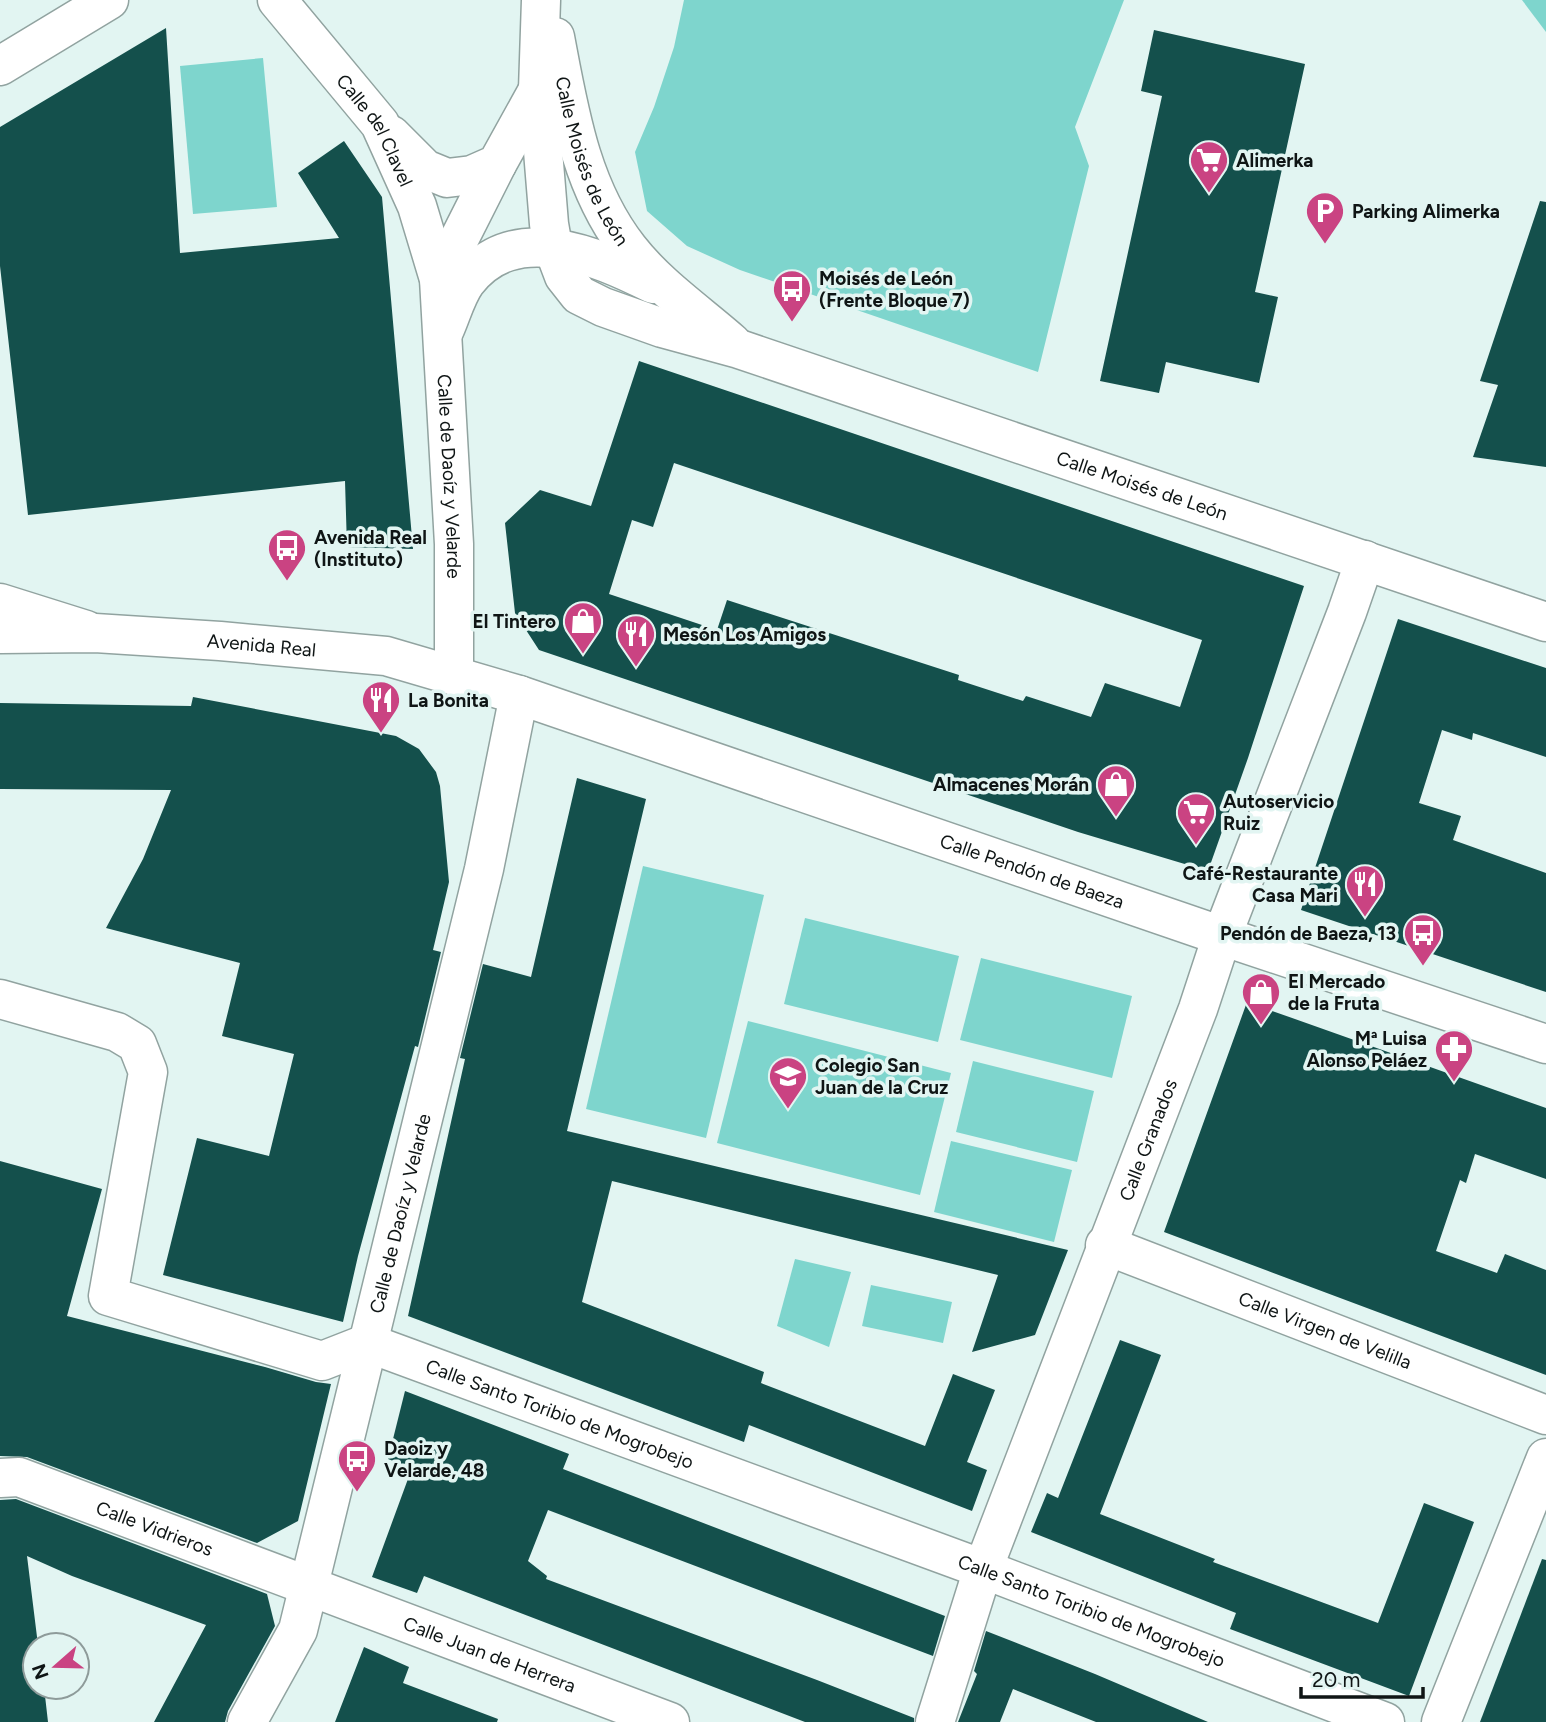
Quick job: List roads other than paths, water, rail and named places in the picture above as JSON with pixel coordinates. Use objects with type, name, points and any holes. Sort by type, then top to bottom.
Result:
[{"type":"street","points":[[0,66],[109,0]]},
{"type":"street","name":"Calle del Clavel","points":[[277,0],[380,124],[417,206],[439,279]]},
{"type":"street","name":"Calle Moisés de León","points":[[541,0],[538,90],[553,247],[565,276],[579,295],[603,307],[662,328],[739,349],[1546,622]]},
{"type":"street","name":"Calle Moisés de León","points":[[548,0],[572,124],[586,170],[606,214],[628,248],[739,349]]},
{"type":"street","name":"Calle Moisés de León","points":[[439,279],[538,90]]},
{"type":"street","points":[[380,124],[425,169],[447,178],[472,175],[497,164]]},
{"type":"street","name":"Calle Moisés de León","points":[[441,337],[465,283],[484,264],[509,251],[532,247],[553,247],[626,270],[680,297]]},
{"type":"street","name":"Calle de Daoíz y Velarde","points":[[439,279],[454,544],[454,674]]},
{"type":"street","name":"Calle Granados","points":[[935,1722],[983,1569],[1105,1245],[1198,1009],[1222,936],[1365,561]]},
{"type":"street","points":[[0,603],[95,633]]},
{"type":"street","name":"Avenida Real","points":[[0,634],[95,633],[220,640],[386,656],[519,695]]},
{"type":"street","name":"Calle de Daoíz y Velarde","points":[[247,1722],[298,1630],[484,869],[519,695]]},
{"type":"street","name":"Calle Pendón de Baeza","points":[[519,695],[1546,1044]]},
{"type":"street","points":[[0,999],[117,1032],[137,1044],[148,1072],[108,1296],[322,1361],[368,1343]]},
{"type":"street","name":"Calle Virgen de Velilla","points":[[1105,1245],[1546,1415]]},
{"type":"street","name":"Calle Santo Toribio de Mogrobejo","points":[[368,1343],[983,1569],[1385,1722]]},
{"type":"street","points":[[1441,1722],[1546,1458]]},
{"type":"street","name":"Calle Vidrieros","points":[[0,1478],[19,1478],[309,1585]]},
{"type":"street","name":"Calle Juan de Herrera","points":[[309,1585],[670,1722]]},
{"type":"place","name":"Alimerka","points":[[1209,194]]},
{"type":"place","name":"Parking Alimerka","points":[[1325,245]]},
{"type":"place","name":"Moisés de León (Frente Bloque 7)","points":[[792,323]]},
{"type":"place","name":"Avenida Real (Instituto)","points":[[287,582]]},
{"type":"place","name":"El Tintero","points":[[583,655]]},
{"type":"place","name":"Mesón Los Amigos","points":[[636,668]]},
{"type":"place","name":"La Bonita","points":[[381,734]]},
{"type":"place","name":"Almacenes Morán","points":[[1116,818]]},
{"type":"place","name":"Autoservicio Ruiz","points":[[1196,846]]},
{"type":"place","name":"Café-Restaurante Casa Mari","points":[[1365,918]]},
{"type":"place","name":"Pendón de Baeza, 13","points":[[1423,967]]},
{"type":"place","name":"El Mercado de la Fruta","points":[[1261,1026]]},
{"type":"place","name":"Mª Luisa Alonso Peláez","points":[[1454,1083]]},
{"type":"place","name":"Colegio San Juan de la Cruz","points":[[788,1110]]},
{"type":"place","name":"Daoiz y Velarde, 48","points":[[357,1493]]}]
